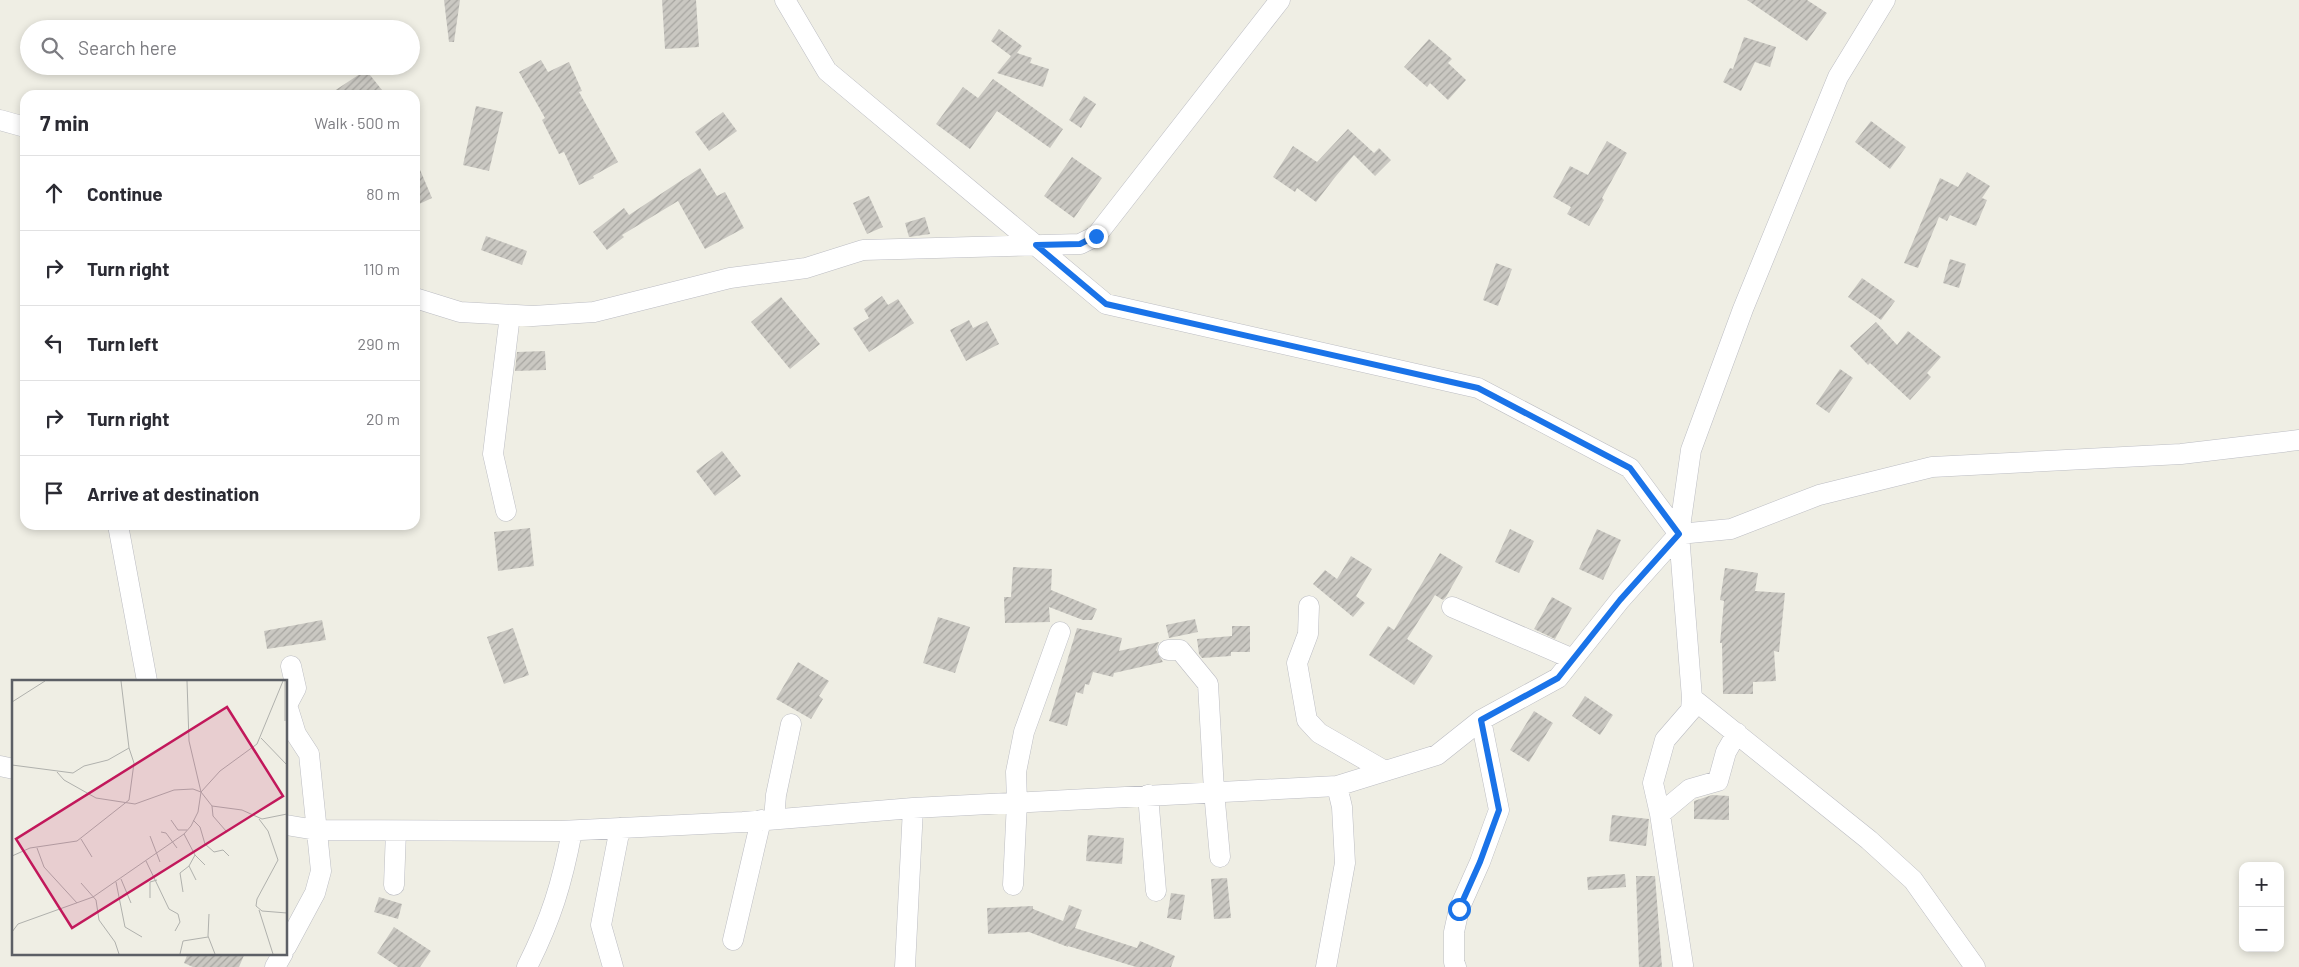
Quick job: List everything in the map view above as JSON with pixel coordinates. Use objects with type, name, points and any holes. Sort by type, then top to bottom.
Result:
[{"type":"street","points":[[785,0],[827,71],[1106,304],[1478,388],[1630,468],[1679,534]]},
{"type":"street","points":[[420,300],[460,312],[534,316],[594,312],[730,278],[806,268],[863,250],[1080,244],[1096,236],[1280,0]]},
{"type":"street","points":[[1683,965],[1660,814],[1653,783],[1665,740],[1691,710],[1692,698],[1679,534],[1690,450],[1743,308],[1838,77],[1885,0]]},
{"type":"street","points":[[0,120],[20,126]]},
{"type":"street","points":[[506,511],[493,454],[510,315]]},
{"type":"street","points":[[288,825],[316,830],[396,832],[572,831],[767,820],[914,808],[1337,786],[1437,754],[1481,720],[1558,678],[1620,600],[1679,534],[1731,529],[1818,495],[1932,467],[2181,454],[2299,440]]},
{"type":"street","points":[[119,530],[147,680]]},
{"type":"street","points":[[1309,606],[1308,634],[1297,663],[1307,720],[1319,733],[1385,771]]},
{"type":"street","points":[[1452,607],[1573,659]]},
{"type":"street","points":[[1012,885],[1017,802],[1016,772],[1024,732],[1060,632]]},
{"type":"street","points":[[1168,650],[1180,650],[1208,684],[1220,857]]},
{"type":"street","points":[[288,703],[296,688],[291,666]]},
{"type":"street","points":[[1692,698],[1869,840],[1913,880],[1975,967]]},
{"type":"street","points":[[288,708],[296,734],[309,754],[321,871],[314,893],[288,943]]},
{"type":"street","points":[[1456,967],[1454,962],[1454,932],[1459,909],[1480,862],[1499,810],[1481,720]]},
{"type":"street","points":[[732,940],[776,794],[791,724]]},
{"type":"street","points":[[1660,814],[1690,789],[1718,781],[1726,752],[1737,733]]},
{"type":"street","points":[[1326,967],[1345,863],[1342,807],[1337,786]]},
{"type":"street","points":[[1148,795],[1156,891]]},
{"type":"street","points":[[905,967],[914,808]]},
{"type":"street","points":[[613,967],[601,925],[620,828]]},
{"type":"street","points":[[527,967],[550,920],[564,877],[572,831]]},
{"type":"street","points":[[394,885],[396,832]]},
{"type":"street","points":[[275,967],[282,954]]},
{"type":"building","points":[[444,0],[460,0],[454,42],[449,42]]},
{"type":"building","points":[[662,0],[696,0],[699,47],[665,49]]},
{"type":"building","points":[[1747,0],[1807,0],[1827,13],[1807,41]]},
{"type":"building","points":[[999,29],[1022,46],[1017,53],[1032,58],[1030,63],[1049,69],[1043,87],[997,73],[1011,56],[991,41]]},
{"type":"building","points":[[1744,37],[1776,47],[1770,67],[1755,62],[1741,91],[1723,82],[1730,68],[1733,69]]},
{"type":"building","points":[[1429,39],[1452,59],[1448,63],[1466,80],[1448,100],[1430,83],[1427,87],[1404,67]]},
{"type":"building","points":[[541,60],[548,72],[569,62],[582,91],[579,92],[618,162],[593,176],[594,178],[579,185],[564,152],[559,154],[542,120],[545,118],[519,72]]},
{"type":"building","points":[[358,75],[370,75],[382,90],[336,90]]},
{"type":"building","points":[[993,79],[1063,129],[1050,148],[997,111],[970,149],[936,124],[963,87],[978,98]]},
{"type":"building","points":[[1084,96],[1096,104],[1081,128],[1069,120]]},
{"type":"building","points":[[476,106],[503,112],[489,171],[463,165]]},
{"type":"building","points":[[723,112],[737,131],[709,151],[695,132]]},
{"type":"building","points":[[1871,121],[1906,147],[1890,169],[1855,142]]},
{"type":"building","points":[[1348,129],[1374,153],[1379,148],[1391,160],[1375,176],[1354,155],[1316,202],[1297,188],[1295,192],[1273,177],[1293,146],[1317,162]]},
{"type":"building","points":[[1607,141],[1627,153],[1589,226],[1567,214],[1571,207],[1553,197],[1570,166],[1588,175]]},
{"type":"building","points":[[1072,157],[1102,178],[1074,218],[1044,196]]},
{"type":"building","points":[[700,168],[717,196],[725,192],[744,228],[705,249],[678,201],[622,235],[624,237],[607,250],[593,232],[624,208],[629,215]]},
{"type":"building","points":[[420,170],[432,198],[420,204]]},
{"type":"building","points":[[1967,172],[1990,186],[1982,198],[1987,200],[1976,226],[1950,215],[1947,221],[1939,217],[1918,268],[1904,263],[1940,178],[1958,187]]},
{"type":"building","points":[[869,196],[883,227],[867,234],[853,203]]},
{"type":"building","points":[[925,217],[930,234],[909,237],[905,223]]},
{"type":"building","points":[[486,236],[527,251],[522,265],[481,250]]},
{"type":"building","points":[[1950,259],[1966,264],[1959,288],[1943,283]]},
{"type":"building","points":[[1496,263],[1512,269],[1498,306],[1483,300]]},
{"type":"building","points":[[1862,278],[1895,301],[1881,320],[1848,297]]},
{"type":"building","points":[[882,296],[888,305],[898,299],[914,323],[869,352],[853,328],[869,318],[864,309]]},
{"type":"building","points":[[781,297],[820,344],[790,369],[751,322]]},
{"type":"building","points":[[969,320],[973,328],[987,321],[999,344],[966,361],[950,330]]},
{"type":"building","points":[[1876,322],[1897,345],[1908,331],[1941,357],[1927,373],[1931,377],[1910,400],[1870,363],[1868,365],[1850,346]]},
{"type":"building","points":[[545,351],[546,370],[515,371],[517,352]]},
{"type":"building","points":[[1840,369],[1853,378],[1829,413],[1816,404]]},
{"type":"building","points":[[722,451],[741,476],[715,496],[696,471]]},
{"type":"building","points":[[530,528],[534,566],[498,571],[494,532]]},
{"type":"building","points":[[1510,529],[1534,541],[1519,573],[1495,562]]},
{"type":"building","points":[[1597,529],[1621,540],[1603,580],[1579,569]]},
{"type":"building","points":[[1440,553],[1463,567],[1446,597],[1443,600],[1435,595],[1407,639],[1433,656],[1414,685],[1369,655],[1388,626],[1394,630]]},
{"type":"building","points":[[1351,556],[1372,569],[1356,596],[1365,603],[1353,617],[1313,584],[1325,570],[1337,579]]},
{"type":"building","points":[[1013,567],[1052,569],[1051,590],[1097,609],[1092,620],[1083,620],[1049,607],[1050,622],[1005,623],[1004,597],[1011,597]]},
{"type":"building","points":[[1725,568],[1758,573],[1755,591],[1785,593],[1779,652],[1774,651],[1776,681],[1753,682],[1753,694],[1723,694],[1722,643],[1720,643],[1724,601],[1720,600]]},
{"type":"building","points":[[1552,597],[1572,608],[1555,639],[1534,629]]},
{"type":"building","points":[[938,617],[970,627],[955,673],[923,663]]},
{"type":"building","points":[[1195,619],[1198,632],[1169,638],[1166,625]]},
{"type":"building","points":[[322,620],[326,640],[267,649],[264,631]]},
{"type":"building","points":[[1232,626],[1250,626],[1250,652],[1231,652],[1231,656],[1202,658],[1199,654],[1197,639],[1232,636]]},
{"type":"building","points":[[513,628],[529,675],[504,684],[487,637]]},
{"type":"building","points":[[1077,628],[1122,638],[1119,651],[1159,642],[1156,650],[1163,662],[1114,673],[1113,677],[1093,672],[1089,685],[1085,684],[1083,694],[1076,692],[1067,726],[1049,721]]},
{"type":"building","points":[[798,662],[829,681],[819,696],[823,699],[811,719],[776,699]]},
{"type":"building","points":[[1585,696],[1613,715],[1600,735],[1572,716]]},
{"type":"building","points":[[1534,711],[1553,723],[1529,762],[1510,750]]},
{"type":"building","points":[[1712,795],[1729,796],[1729,820],[1694,819],[1694,801]]},
{"type":"building","points":[[1612,815],[1649,819],[1646,846],[1609,841]]},
{"type":"building","points":[[1088,835],[1124,838],[1122,864],[1086,861]]},
{"type":"building","points":[[1625,874],[1626,887],[1588,890],[1587,877]]},
{"type":"building","points":[[1636,876],[1655,876],[1662,967],[1639,967]]},
{"type":"building","points":[[1227,878],[1231,918],[1214,919],[1211,879]]},
{"type":"building","points":[[1171,893],[1185,895],[1181,920],[1167,918]]},
{"type":"building","points":[[379,897],[402,904],[398,919],[374,912]]},
{"type":"building","points":[[1069,905],[1082,910],[1075,928],[1137,948],[1140,941],[1175,956],[1171,967],[1136,967],[1068,947],[1029,932],[988,934],[987,908],[1033,906],[1033,909],[1063,921]]},
{"type":"building","points":[[394,927],[431,951],[420,967],[398,967],[377,953]]},
{"type":"building","points":[[188,954],[245,954],[239,967],[193,967],[184,963]]},
{"type":"route","points":[[1096,236],[1080,244],[1036,245],[1106,304],[1478,388],[1630,468],[1679,534],[1620,600],[1558,678],[1481,720],[1499,810],[1480,862],[1459,909]]}]
